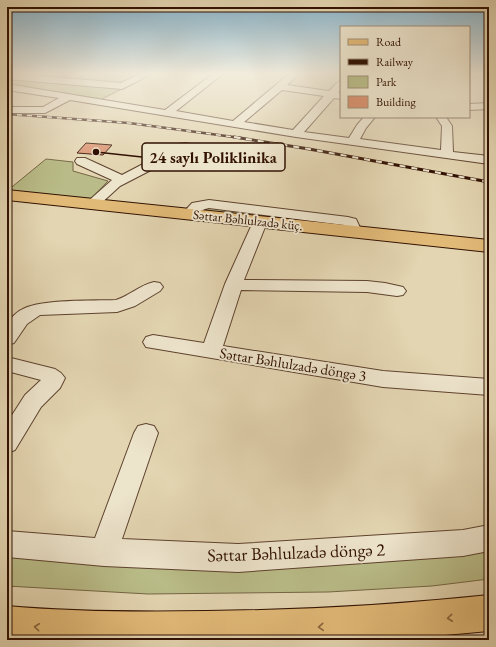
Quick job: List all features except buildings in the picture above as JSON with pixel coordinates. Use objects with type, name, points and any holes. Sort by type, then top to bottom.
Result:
[{"type":"main road","name":"Səttar Bəhlulzadə küç.","points":[[7,195],[489,246]]},
{"type":"main road","points":[[7,624],[71,629],[183,630],[310,628],[441,619],[489,613]]},
{"type":"street","points":[[7,110],[45,110],[58,103]]},
{"type":"street","points":[[107,103],[296,134],[489,160]]},
{"type":"street","points":[[167,113],[180,103]]},
{"type":"street","points":[[236,124],[261,103]]},
{"type":"street","points":[[296,134],[328,103]]},
{"type":"street","points":[[470,107],[489,106]]},
{"type":"street","points":[[353,142],[361,127],[369,118]]},
{"type":"street","points":[[442,118],[447,126],[447,155]]},
{"type":"street","points":[[92,204],[121,179],[147,168],[175,148],[185,147],[209,151]]},
{"type":"street","points":[[81,161],[121,179]]},
{"type":"street","points":[[189,214],[197,206],[209,204],[348,221],[351,222],[354,232]]},
{"type":"street","name":"Səttar Bəhlulzadə döngə 3","points":[[260,222],[234,284],[212,351],[383,379],[489,387]]},
{"type":"street","points":[[234,284],[274,287],[315,285],[380,287],[397,291]]},
{"type":"street","points":[[7,338],[22,317],[30,312],[40,309],[118,306],[129,302],[154,286]]},
{"type":"street","points":[[153,342],[212,351]]},
{"type":"street","points":[[7,364],[48,374],[54,378],[52,382],[33,401],[7,443]]},
{"type":"street","points":[[104,552],[146,433]]},
{"type":"street","name":"Səttar Bəhlulzadə döngə 2","points":[[7,544],[104,552],[238,558],[463,543],[489,538]]},
{"type":"green space","points":[[46,159],[73,162],[73,171],[108,181],[90,200],[7,191]]},
{"type":"green space","points":[[206,206],[338,221],[339,228],[199,211]]},
{"type":"green space","points":[[489,547],[489,579],[432,586],[328,592],[148,594],[7,586],[7,555]]},
{"type":"railway","points":[[7,114],[129,123],[236,137]]},
{"type":"railway","points":[[236,137],[241,138]]},
{"type":"railway","points":[[236,137],[489,182]]},
{"type":"place","name":"24 saylı Poliklinika","points":[[96,152]]}]
